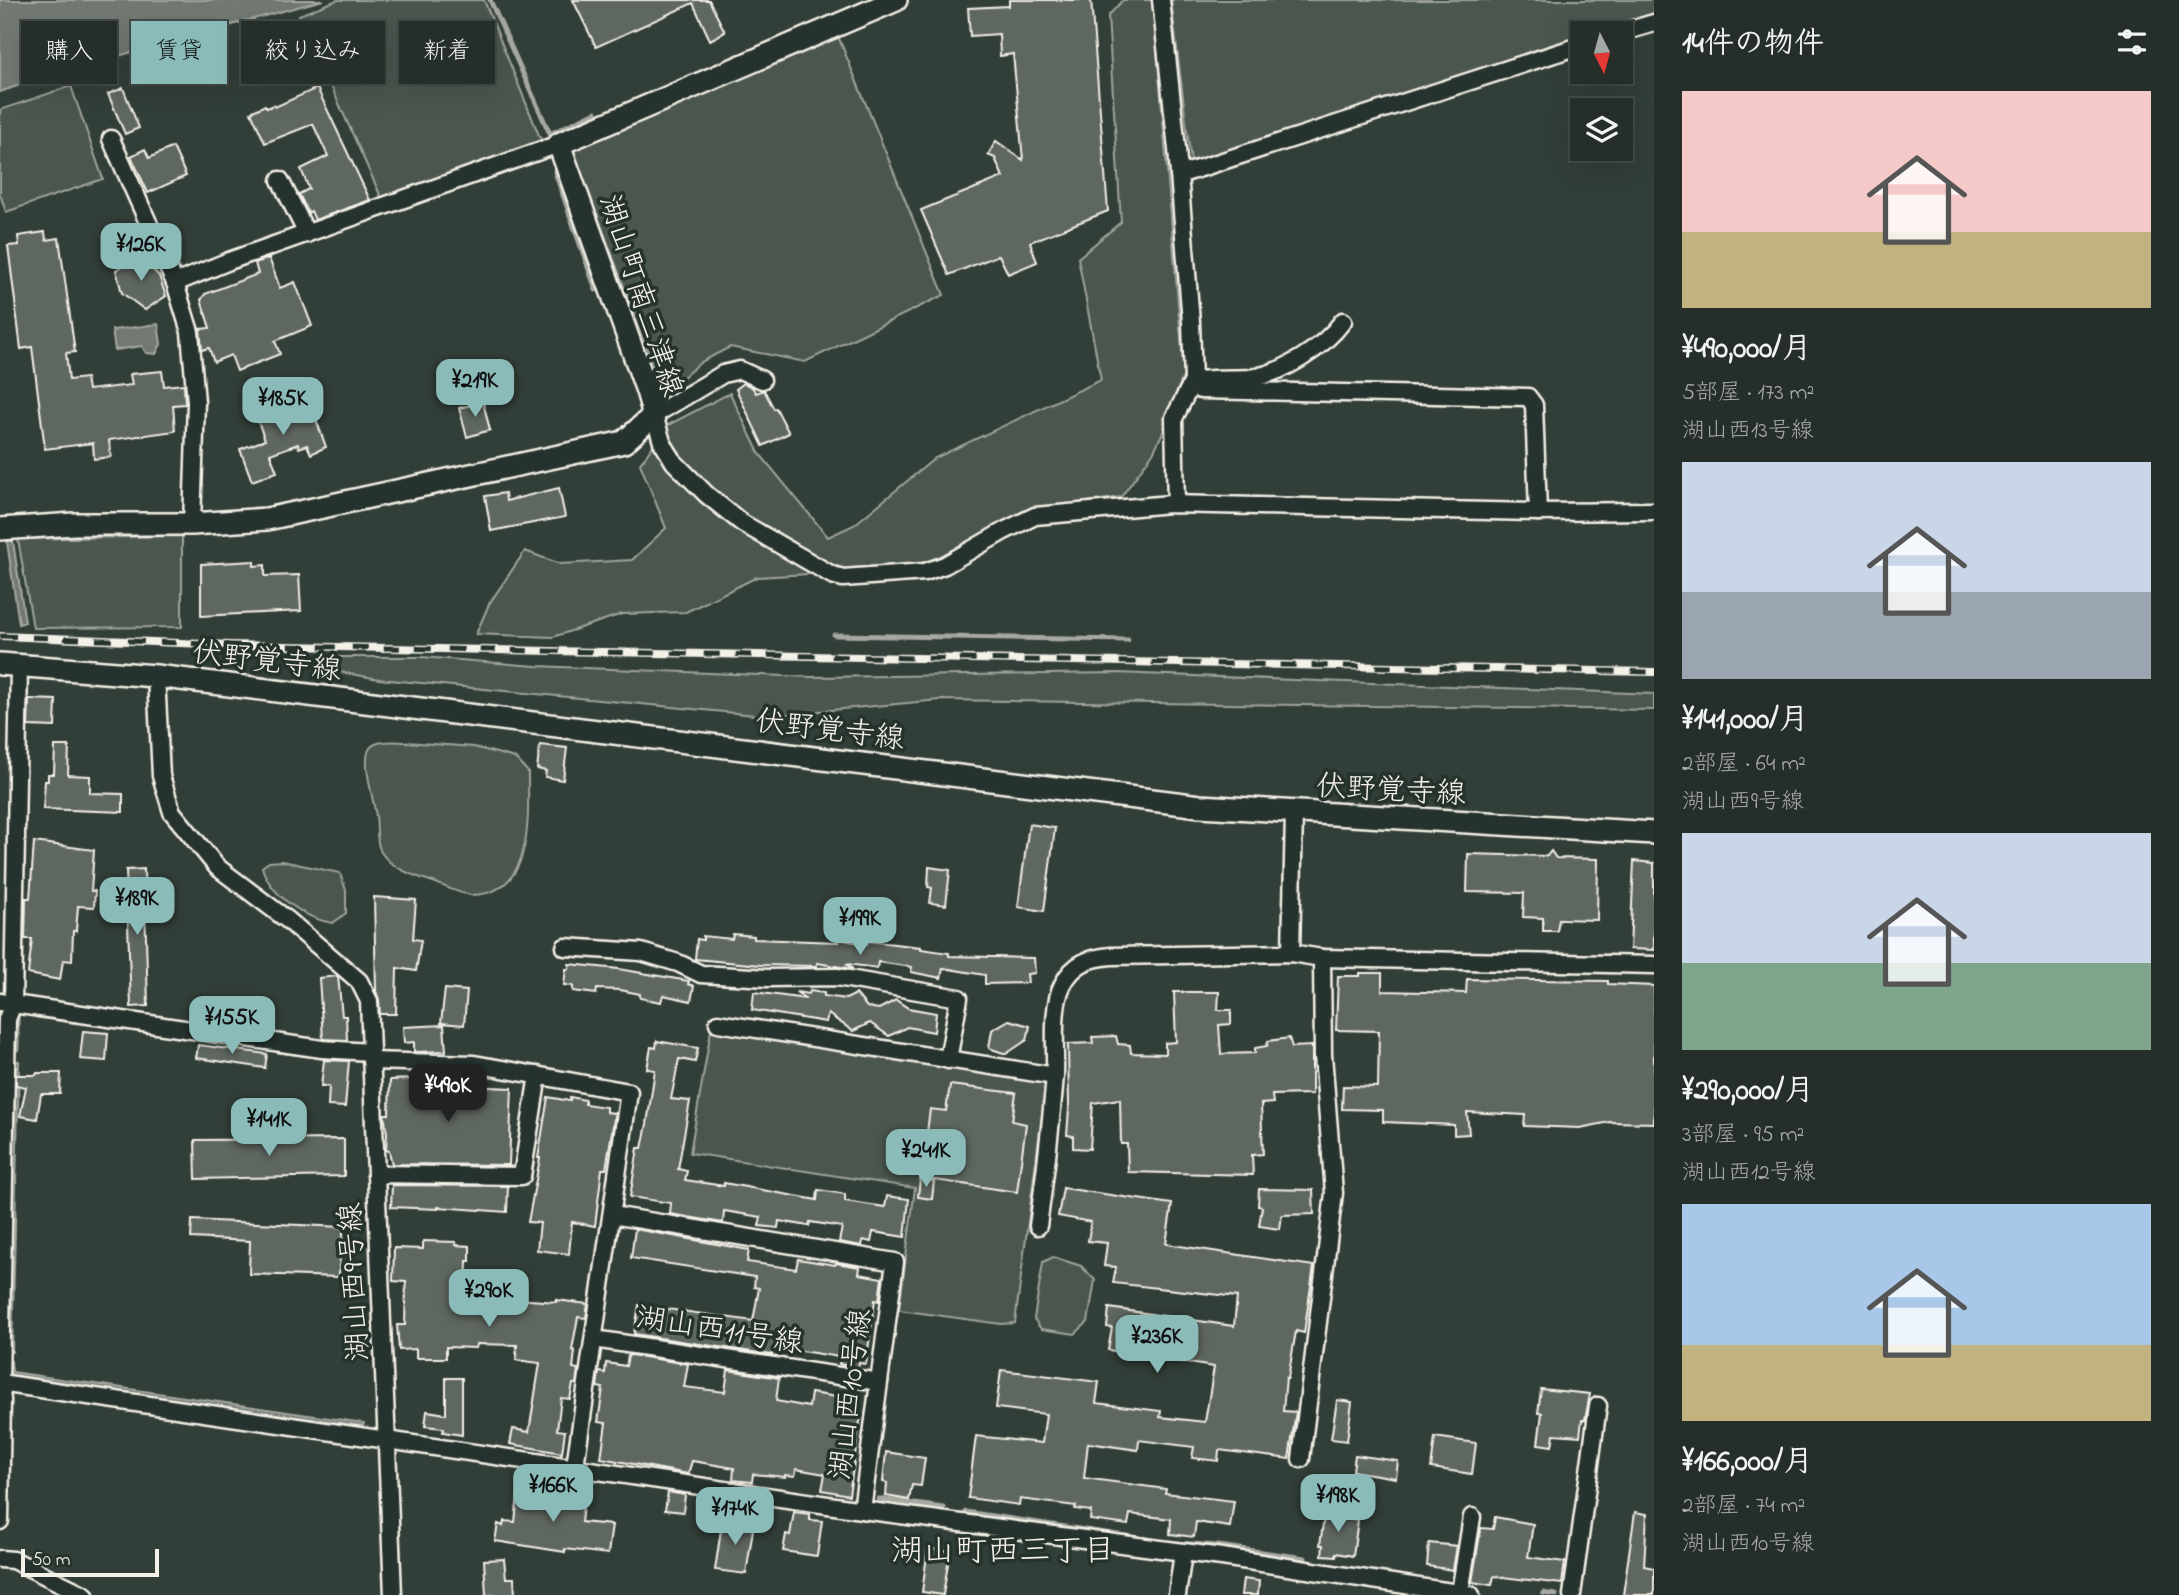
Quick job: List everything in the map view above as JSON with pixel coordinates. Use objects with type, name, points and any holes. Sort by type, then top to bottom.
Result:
[{"type":"main road","points":[[559,144],[896,0]]},
{"type":"main road","name":"湖山町南三津線","points":[[0,529],[74,524],[192,524],[267,519],[624,442],[654,415],[648,391],[559,144]]},
{"type":"main road","name":"伏野覚寺線","points":[[10,666],[156,676],[1200,806],[1654,834]]},
{"type":"street","points":[[1161,0],[1179,175],[1193,382],[1174,418],[1176,504]]},
{"type":"street","points":[[1633,29],[1654,23]]},
{"type":"street","points":[[1179,175],[1570,49]]},
{"type":"street","points":[[111,139],[175,283],[190,332],[196,402],[192,524]]},
{"type":"street","points":[[175,283],[559,144]]},
{"type":"street","points":[[280,180],[307,233]]},
{"type":"street","points":[[1193,382],[1252,377],[1283,367],[1308,355],[1334,333],[1343,321]]},
{"type":"street","points":[[762,380],[740,370],[723,374],[654,415],[662,442],[674,462],[707,495],[743,523],[832,575],[843,578],[925,572],[944,565],[1035,516],[1176,504],[1538,512],[1654,511]]},
{"type":"street","points":[[1193,382],[1200,390],[1528,397],[1534,405],[1538,512]]},
{"type":"street","points":[[0,1521],[10,666]]},
{"type":"street","name":"湖山西9号線","points":[[156,676],[161,776],[173,812],[217,866],[289,920],[359,981],[369,1001],[393,1595]]},
{"type":"street","points":[[1291,953],[1294,813]]},
{"type":"street","points":[[565,947],[641,952],[678,963],[701,974],[768,978],[837,977],[959,998],[948,1060]]},
{"type":"street","points":[[1038,1226],[1055,1076],[1058,1003],[1061,987],[1070,971],[1080,963],[1095,957],[1111,956],[1291,953],[1322,958],[1654,965]]},
{"type":"street","points":[[1301,1458],[1334,1193],[1323,1055],[1322,958]]},
{"type":"street","points":[[6,1003],[371,1056],[474,1064],[629,1091],[575,1466]]},
{"type":"street","points":[[718,1023],[1055,1076]]},
{"type":"street","points":[[376,1174],[522,1176],[538,1075]]},
{"type":"street","name":"湖山西10号線","points":[[0,1383],[862,1510],[895,1262],[612,1215]]},
{"type":"street","name":"湖山西11号線","points":[[594,1339],[879,1382]]},
{"type":"street","points":[[1572,1595],[1598,1406]]},
{"type":"street","points":[[862,1510],[1236,1559],[1409,1590],[1465,1594],[1472,1517]]},
{"type":"street","points":[[1177,1595],[1183,1553]]},
{"type":"street","points":[[0,1559],[13,1560],[85,1595]]},
{"type":"shaded area","points":[[0,0],[323,0],[227,26],[227,21],[131,21],[131,53],[117,56],[117,21],[21,21],[23,84],[0,92]]},
{"type":"shaded area","points":[[337,0],[484,0],[493,21],[399,21],[399,84],[495,84],[495,27],[541,140],[381,197],[330,84],[385,84],[385,21],[302,21],[299,15]]},
{"type":"shaded area","points":[[1123,0],[1153,0],[1184,375],[1153,453],[1121,497],[1023,511],[930,562],[844,572],[757,577],[686,612],[622,614],[553,637],[476,634],[489,604],[525,551],[560,564],[632,560],[666,528],[640,464],[668,425],[730,393],[759,453],[828,537],[854,525],[935,458],[1101,380],[1078,258],[1121,222],[1108,16]]},
{"type":"shaded area","points":[[1171,0],[1654,0],[1654,13],[1629,21],[1570,21],[1570,40],[1191,162]]},
{"type":"shaded area","points":[[838,36],[944,295],[805,362],[730,347],[701,362],[664,393],[572,148]]},
{"type":"shaded area","points":[[71,86],[103,179],[6,212],[0,194],[0,110]]},
{"type":"shaded area","points":[[158,324],[161,344],[156,354],[146,353],[142,346],[115,350],[112,330]]},
{"type":"shaded area","points":[[182,536],[182,627],[33,628],[18,539]]},
{"type":"shaded area","points":[[13,541],[25,622],[19,624],[7,542]]},
{"type":"shaded area","points":[[314,657],[421,657],[536,666],[812,677],[1117,673],[1654,694],[1654,710],[940,700],[766,716],[379,679],[323,669]]},
{"type":"shaded area","points":[[406,742],[474,747],[515,758],[528,772],[524,850],[517,868],[507,882],[492,892],[471,895],[458,892],[406,872],[392,864],[381,852],[367,771],[368,754],[370,748],[377,743]]},
{"type":"shaded area","points":[[282,861],[340,873],[346,890],[346,913],[333,923],[311,917],[290,904],[273,887],[262,867],[269,862]]},
{"type":"shaded area","points":[[711,1030],[1046,1083],[1015,1323],[1001,1324],[899,1310],[915,1188],[690,1153]]},
{"type":"shaded area","points":[[16,1061],[19,1061],[12,1352],[9,1352]]},
{"type":"shaded area","points":[[1053,1257],[1081,1266],[1095,1280],[1088,1322],[1075,1334],[1041,1329],[1034,1319],[1043,1262]]},
{"type":"shaded area","points":[[9,1361],[12,1372],[364,1423],[363,1426],[9,1377]]},
{"type":"building","points":[[573,0],[709,0],[725,32],[710,40],[693,3],[596,47]]},
{"type":"building","points":[[1009,0],[1091,0],[1108,211],[1030,242],[1037,262],[1008,274],[999,255],[949,275],[921,210],[1003,177],[995,158],[988,155],[996,141],[1023,160],[1013,54],[1000,56],[999,34],[970,36],[968,8],[1009,6]]},
{"type":"building","points":[[123,88],[139,128],[125,134],[108,94]]},
{"type":"building","points":[[317,88],[370,200],[315,220],[311,211],[308,213],[299,194],[309,189],[301,169],[328,156],[313,124],[265,143],[251,112],[265,105],[267,108],[274,105],[275,107]]},
{"type":"building","points":[[173,147],[186,176],[148,193],[131,156],[145,149],[149,158]]},
{"type":"building","points":[[45,232],[46,240],[59,238],[75,352],[66,353],[69,380],[86,378],[88,390],[132,385],[130,374],[162,371],[164,386],[184,384],[185,404],[173,405],[175,431],[109,440],[111,457],[94,459],[93,443],[45,449],[32,347],[21,349],[8,246],[19,245],[18,236]]},
{"type":"building","points":[[139,256],[159,276],[166,296],[145,310],[122,293],[116,270]]},
{"type":"building","points":[[269,258],[280,288],[295,282],[312,326],[275,341],[280,354],[237,371],[231,355],[214,362],[209,348],[202,350],[200,329],[210,328],[201,300],[205,294],[258,274],[255,263]]},
{"type":"building","points":[[744,383],[756,393],[764,390],[789,433],[763,446],[736,389]]},
{"type":"building","points":[[308,397],[326,447],[311,454],[307,445],[299,448],[298,444],[270,454],[277,472],[252,481],[240,449],[265,440],[257,419]]},
{"type":"building","points":[[483,402],[490,430],[467,437],[459,408]]},
{"type":"building","points":[[559,488],[565,517],[491,531],[485,496],[505,493],[506,501]]},
{"type":"building","points":[[254,561],[254,566],[265,565],[265,576],[299,575],[301,611],[201,616],[201,564]]},
{"type":"building","points":[[29,699],[56,700],[55,727],[28,726]]},
{"type":"building","points":[[540,745],[567,748],[563,780],[545,777],[546,771],[537,769]]},
{"type":"building","points":[[55,746],[69,746],[68,775],[90,776],[90,793],[123,794],[123,812],[43,809],[45,781],[48,781],[48,774],[54,774]]},
{"type":"building","points":[[1029,824],[1055,828],[1044,911],[1018,907]]},
{"type":"building","points":[[34,842],[94,850],[91,891],[95,891],[94,907],[78,906],[76,931],[73,931],[72,961],[63,960],[60,980],[28,974],[32,939],[25,939],[26,898],[30,898]]},
{"type":"building","points":[[1551,851],[1556,858],[1598,859],[1597,920],[1559,919],[1557,931],[1543,931],[1543,918],[1523,917],[1524,893],[1467,892],[1468,854],[1547,856]]},
{"type":"building","points":[[1634,861],[1654,863],[1654,950],[1630,949]]},
{"type":"building","points":[[929,867],[950,870],[946,905],[930,903],[932,888],[928,887]]},
{"type":"building","points":[[144,869],[148,1006],[131,1007],[126,870]]},
{"type":"building","points":[[374,897],[416,900],[413,939],[421,940],[416,971],[397,968],[396,1014],[380,1014],[376,991]]},
{"type":"building","points":[[733,934],[754,936],[754,939],[838,942],[838,939],[867,944],[868,941],[921,947],[949,953],[949,956],[1034,958],[1035,973],[1027,974],[1028,983],[985,984],[985,975],[943,968],[941,978],[911,972],[912,967],[878,962],[877,968],[846,964],[853,969],[817,963],[817,966],[761,965],[695,959],[697,939],[703,940],[703,936],[732,939]]},
{"type":"building","points":[[569,964],[689,981],[688,984],[694,986],[691,1001],[663,995],[661,1002],[620,990],[597,989],[596,994],[573,991],[573,986],[564,985]]},
{"type":"building","points":[[1360,973],[1382,973],[1382,991],[1466,993],[1467,979],[1608,981],[1608,984],[1654,986],[1654,1123],[1610,1122],[1580,1128],[1524,1126],[1525,1115],[1467,1112],[1469,1134],[1454,1135],[1454,1125],[1383,1122],[1383,1110],[1342,1109],[1343,1086],[1378,1087],[1379,1031],[1336,1030],[1338,976],[1360,976]]},
{"type":"building","points":[[338,976],[342,1016],[346,1016],[347,1040],[323,1039],[319,978]]},
{"type":"building","points":[[445,989],[467,991],[464,1025],[441,1023]]},
{"type":"building","points":[[810,991],[846,999],[856,994],[867,1007],[879,1009],[896,1000],[908,1008],[936,1013],[934,1032],[907,1027],[889,1036],[870,1023],[853,1031],[828,1014],[826,1022],[752,1010],[754,992],[806,999],[796,992],[809,994]]},
{"type":"building","points":[[1174,992],[1219,992],[1218,1010],[1231,1010],[1231,1024],[1219,1025],[1221,1054],[1255,1053],[1255,1048],[1267,1046],[1268,1041],[1289,1038],[1292,1047],[1312,1046],[1312,1094],[1272,1095],[1273,1103],[1261,1104],[1263,1154],[1252,1155],[1253,1175],[1128,1172],[1127,1144],[1121,1144],[1120,1099],[1093,1103],[1090,1149],[1073,1148],[1073,1136],[1067,1135],[1068,1044],[1093,1043],[1092,1037],[1116,1036],[1118,1044],[1130,1045],[1131,1053],[1165,1054],[1165,1043],[1176,1042]]},
{"type":"building","points":[[1009,1020],[1030,1026],[1027,1040],[1006,1054],[989,1048],[992,1030]]},
{"type":"building","points":[[444,1025],[446,1051],[414,1052],[414,1042],[404,1043],[403,1027]]},
{"type":"building","points":[[83,1031],[108,1033],[106,1061],[80,1059]]},
{"type":"building","points":[[657,1041],[698,1048],[695,1062],[679,1059],[671,1099],[690,1101],[678,1169],[687,1171],[685,1180],[724,1186],[724,1183],[817,1200],[818,1190],[845,1194],[845,1201],[885,1207],[887,1196],[909,1199],[905,1237],[873,1232],[871,1242],[863,1240],[862,1246],[839,1242],[842,1227],[810,1222],[809,1226],[779,1221],[778,1228],[759,1226],[761,1217],[724,1211],[723,1223],[670,1214],[671,1203],[630,1197],[638,1148],[642,1148],[647,1124],[655,1070],[647,1069],[651,1047],[656,1048]]},
{"type":"building","points":[[198,1045],[267,1054],[265,1068],[196,1058]]},
{"type":"building","points":[[324,1060],[349,1061],[345,1107],[328,1106],[329,1086],[321,1086]]},
{"type":"building","points":[[61,1073],[60,1094],[41,1094],[37,1119],[20,1116],[26,1087],[16,1085],[16,1075]]},
{"type":"building","points":[[390,1080],[443,1082],[443,1085],[512,1088],[509,1165],[392,1164],[389,1151],[386,1150],[384,1114],[389,1114]]},
{"type":"building","points":[[950,1085],[1016,1093],[1012,1121],[1026,1124],[1017,1192],[921,1178],[930,1109],[946,1111]]},
{"type":"building","points":[[548,1097],[570,1101],[570,1097],[585,1100],[585,1104],[606,1107],[606,1112],[615,1113],[606,1169],[602,1169],[595,1226],[572,1222],[569,1254],[537,1250],[540,1223],[528,1222]]},
{"type":"building","points":[[344,1139],[344,1176],[196,1179],[195,1140]]},
{"type":"building","points":[[920,1179],[934,1181],[932,1199],[918,1197]]},
{"type":"building","points":[[392,1185],[508,1186],[507,1212],[391,1207]]},
{"type":"building","points":[[1063,1188],[1172,1204],[1166,1244],[1314,1266],[1304,1333],[1296,1331],[1286,1378],[1283,1411],[1296,1412],[1289,1459],[1219,1450],[1218,1461],[1192,1458],[1194,1447],[1139,1440],[1138,1450],[1088,1443],[1084,1478],[1166,1489],[1165,1493],[1234,1501],[1230,1527],[1196,1522],[1194,1537],[1170,1534],[1171,1519],[1130,1514],[1128,1525],[1090,1520],[1091,1511],[1075,1509],[1076,1506],[1020,1499],[1019,1505],[968,1498],[976,1436],[1042,1443],[1046,1414],[996,1408],[1001,1370],[1099,1382],[1096,1403],[1161,1411],[1160,1417],[1205,1422],[1214,1367],[1108,1350],[1112,1328],[1107,1327],[1109,1308],[1234,1326],[1237,1297],[1113,1283],[1116,1267],[1104,1266],[1107,1243],[1088,1241],[1091,1222],[1058,1216]]},
{"type":"building","points":[[1259,1189],[1313,1190],[1314,1214],[1282,1215],[1280,1229],[1259,1226],[1262,1207],[1258,1206]]},
{"type":"building","points":[[192,1220],[343,1227],[339,1277],[249,1274],[250,1241],[191,1238]]},
{"type":"building","points":[[635,1229],[749,1250],[747,1262],[796,1269],[798,1259],[836,1263],[860,1267],[859,1274],[882,1278],[879,1301],[875,1300],[866,1364],[859,1363],[858,1368],[839,1364],[840,1357],[801,1351],[773,1347],[772,1355],[634,1334],[639,1305],[753,1321],[759,1288],[754,1287],[755,1277],[631,1258]]},
{"type":"building","points":[[423,1241],[456,1242],[456,1245],[470,1246],[466,1290],[479,1290],[479,1294],[516,1295],[516,1299],[588,1304],[586,1318],[578,1317],[572,1350],[575,1351],[573,1368],[578,1369],[576,1384],[573,1384],[570,1399],[561,1398],[557,1430],[565,1431],[562,1453],[510,1444],[513,1429],[529,1432],[540,1363],[516,1360],[517,1345],[477,1344],[476,1348],[446,1347],[446,1358],[416,1358],[416,1349],[399,1350],[397,1325],[405,1325],[406,1282],[393,1281],[394,1248],[423,1249]]},
{"type":"building","points":[[628,1356],[688,1364],[684,1387],[725,1392],[728,1370],[779,1378],[776,1401],[809,1407],[811,1393],[857,1400],[855,1415],[861,1415],[849,1495],[822,1490],[825,1474],[796,1469],[795,1476],[753,1474],[752,1482],[733,1480],[734,1468],[692,1461],[688,1474],[601,1458],[606,1423],[598,1422],[603,1388],[597,1387],[599,1372],[605,1373],[606,1363],[626,1366]]},
{"type":"building","points":[[446,1378],[462,1378],[462,1435],[443,1432],[444,1428],[425,1426],[427,1411],[446,1414]]},
{"type":"building","points":[[1541,1389],[1590,1394],[1580,1436],[1554,1434],[1552,1446],[1538,1444],[1542,1413],[1538,1413]]},
{"type":"building","points":[[1337,1400],[1352,1402],[1347,1441],[1331,1439]]},
{"type":"building","points":[[1435,1437],[1476,1443],[1472,1474],[1431,1468]]},
{"type":"building","points":[[886,1452],[925,1458],[921,1486],[912,1485],[909,1500],[886,1496],[887,1483],[883,1482]]},
{"type":"building","points":[[1355,1455],[1398,1461],[1396,1478],[1353,1471]]},
{"type":"building","points":[[519,1486],[568,1491],[566,1505],[583,1507],[581,1522],[612,1525],[608,1554],[565,1549],[565,1552],[495,1541],[498,1524],[503,1526],[504,1521],[515,1522]]},
{"type":"building","points":[[668,1492],[685,1495],[683,1512],[665,1510]]},
{"type":"building","points":[[1325,1510],[1347,1513],[1346,1517],[1358,1520],[1353,1556],[1336,1553],[1336,1556],[1322,1555],[1323,1545],[1320,1545]]},
{"type":"building","points":[[794,1512],[810,1514],[810,1520],[822,1521],[817,1556],[783,1551],[786,1534],[790,1535]]},
{"type":"building","points":[[1635,1512],[1647,1514],[1644,1566],[1654,1568],[1654,1595],[1623,1595]]},
{"type":"building","points":[[1495,1517],[1533,1524],[1528,1557],[1565,1562],[1562,1584],[1494,1576],[1492,1585],[1472,1582],[1481,1528],[1493,1529]]},
{"type":"building","points":[[729,1520],[754,1523],[746,1574],[715,1570],[722,1523],[729,1524]]},
{"type":"building","points":[[1429,1543],[1457,1546],[1453,1570],[1427,1566]]},
{"type":"building","points":[[928,1548],[950,1551],[943,1595],[922,1592]]},
{"type":"building","points":[[504,1559],[506,1578],[514,1578],[515,1595],[486,1595],[484,1560]]},
{"type":"building","points":[[1243,1579],[1259,1581],[1258,1595],[1241,1595]]},
{"type":"waterway","points":[[490,0],[550,134],[596,112]]},
{"type":"waterway","points":[[555,172],[596,290]]},
{"type":"waterway","points":[[834,635],[1128,640]]},
{"type":"waterway","points":[[17,1016],[17,1049]]},
{"type":"waterway","points":[[37,1016],[78,1022]]},
{"type":"waterway","points":[[278,1051],[303,1054]]},
{"type":"waterway","points":[[316,1056],[329,1058]]},
{"type":"waterway","points":[[333,1058],[346,1059]]},
{"type":"waterway","points":[[879,1499],[944,1508]]},
{"type":"waterway","points":[[966,1512],[1152,1540]]},
{"type":"waterway","points":[[1176,1543],[1305,1558]]},
{"type":"waterway","points":[[1543,1593],[1556,1595]]},
{"type":"railway","points":[[0,636],[231,645],[1654,672]]},
{"type":"district","name":"湖山町西三丁目","points":[[1003,1549]]}]
